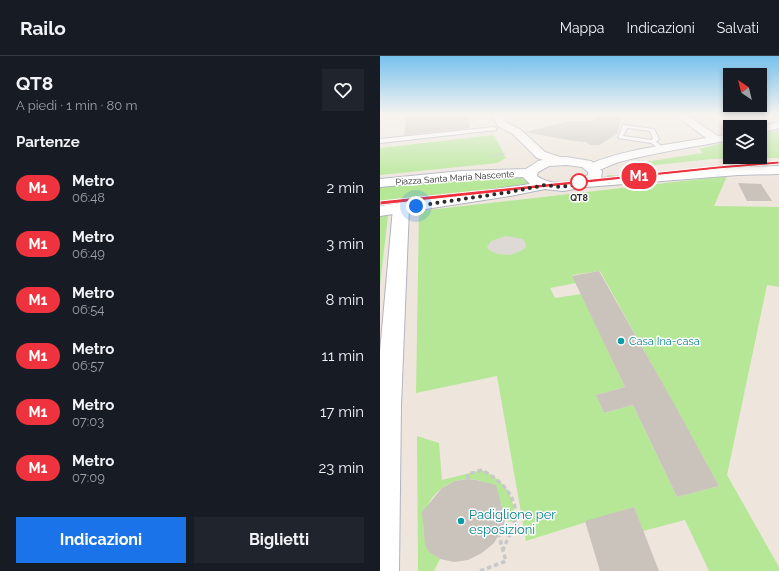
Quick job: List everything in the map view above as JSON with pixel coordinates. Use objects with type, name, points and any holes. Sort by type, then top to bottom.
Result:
[{"type":"street","points":[[523,138],[541,155],[559,161]]},
{"type":"street","points":[[574,162],[663,149],[722,138]]},
{"type":"street","points":[[593,169],[610,160],[644,152]]},
{"type":"street","points":[[524,159],[532,170],[530,177],[533,180],[545,185]]},
{"type":"street","name":"Piazza Santa Maria Nascente","points":[[380,183],[532,170],[544,163],[559,161],[583,164],[593,169]]},
{"type":"street","points":[[593,169],[622,174],[734,164],[779,163]]},
{"type":"street","points":[[586,183],[595,176],[593,169]]},
{"type":"street","points":[[586,183],[738,171],[779,170]]},
{"type":"street","name":"Piazza Santa Maria Nascente","points":[[380,210],[510,192],[545,185],[568,186],[586,183]]},
{"type":"street","points":[[381,571],[384,407],[401,208]]},
{"type":"lane","points":[[380,141],[398,138]]},
{"type":"lane","points":[[627,138],[653,142],[663,149]]},
{"type":"lane","points":[[653,142],[656,138]]},
{"type":"path","points":[[468,479],[468,474],[482,470],[497,478],[505,486],[512,498],[515,522],[503,550]]},
{"type":"path","points":[[480,571],[506,561],[499,536]]},
{"type":"green space","points":[[467,138],[496,138],[506,158],[497,163],[380,175],[380,148]]},
{"type":"green space","points":[[767,138],[779,138],[779,158],[767,158]]},
{"type":"green space","points":[[723,143],[723,159],[627,168],[625,165],[703,153],[699,149]]},
{"type":"green space","points":[[779,164],[779,169],[606,177],[608,175],[622,176],[723,166]]},
{"type":"green space","points":[[727,176],[714,206],[779,207],[779,287],[767,285],[727,475],[779,567],[779,571],[709,571],[685,520],[643,531],[634,507],[526,541],[497,376],[416,393],[419,211]],"holes":[[[600,271],[719,486],[677,497],[633,405],[604,413],[596,395],[625,387],[581,294],[555,298],[550,288],[576,283],[572,275]]]},
{"type":"green space","points":[[520,177],[530,184],[477,194],[380,204],[380,187],[448,180]]},
{"type":"green space","points":[[388,215],[380,286],[380,216]]},
{"type":"green space","points":[[417,436],[439,443],[442,480],[482,470],[498,480],[508,490],[513,504],[515,522],[505,521],[499,499],[488,485],[474,479],[458,480],[443,487],[431,499],[424,515],[424,533],[428,549],[440,559],[434,571],[418,571]]},
{"type":"shaded area","points":[[506,236],[523,239],[526,245],[525,248],[510,255],[497,254],[489,250],[487,247],[491,241]]},
{"type":"building","points":[[557,138],[610,138],[599,145],[590,145],[586,142]]},
{"type":"building","points":[[738,183],[761,184],[772,201],[747,201]]},
{"type":"building","name":"Casa Ina-casa","points":[[599,271],[719,486],[677,497],[633,405],[604,413],[596,395],[625,387],[572,276]]},
{"type":"building","name":"Padiglione per esposizioni","points":[[468,479],[496,485],[505,521],[494,543],[482,553],[468,560],[454,562],[440,559],[429,552],[425,545],[422,512],[442,488],[455,481]]},
{"type":"building","points":[[634,507],[659,571],[600,571],[585,521]]},
{"type":"metro line","name":"M1","points":[[380,203],[718,167],[772,162],[779,163]]},
{"type":"place","name":"QT8","points":[[579,182]]},
{"type":"place","name":"Casa Ina-casa","points":[[621,341]]},
{"type":"place","name":"Padiglione per esposizioni","points":[[461,521]]},
{"type":"route","points":[[416,206],[510,192],[545,185],[560,187],[581,184],[579,182]]}]
